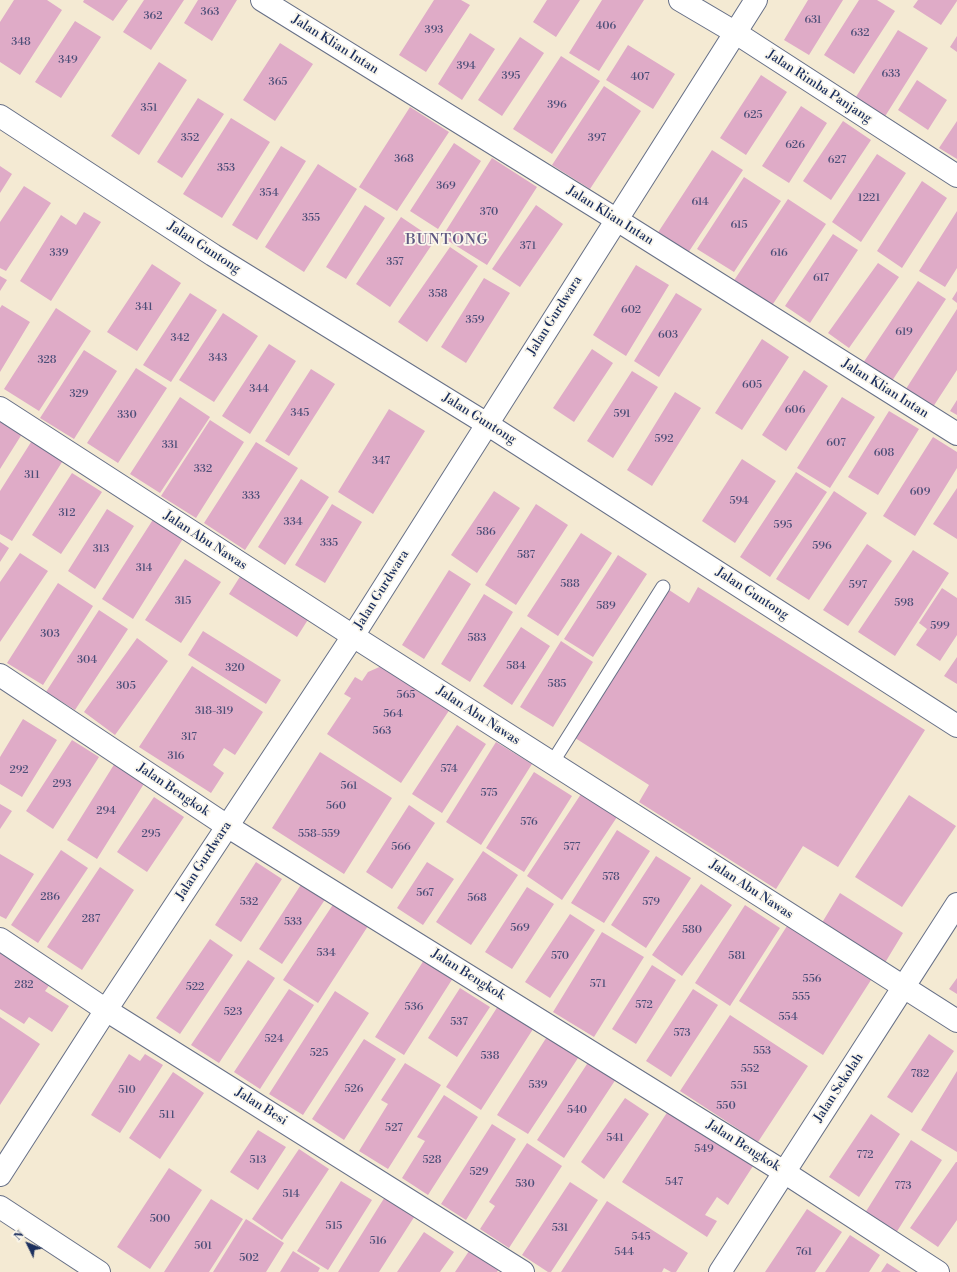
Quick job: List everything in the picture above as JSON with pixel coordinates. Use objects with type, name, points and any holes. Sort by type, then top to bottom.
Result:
[{"type":"street","name":"Jalan Klian Intan","points":[[262,0],[617,220],[957,434]]},
{"type":"street","name":"Jalan Rimba Panjang","points":[[680,0],[736,33],[957,176]]},
{"type":"street","name":"Jalan Gurdwara","points":[[0,1175],[106,1010],[353,636],[756,0]]},
{"type":"street","name":"Jalan Guntong","points":[[0,116],[214,255],[487,424],[957,726]]},
{"type":"street","name":"Jalan Abu Nawas","points":[[0,408],[353,636],[957,1021]]},
{"type":"street","name":"Jalan Bengkok","points":[[0,675],[227,826],[784,1172],[938,1272]]},
{"type":"street","name":"Jalan Sekolah","points":[[720,1272],[957,904]]},
{"type":"street","name":"Jalan Besi","points":[[0,939],[106,1010],[523,1272]]},
{"type":"street","points":[[0,1207],[99,1272]]},
{"type":"lane","points":[[552,763],[662,587]]},
{"type":"building","points":[[14,0],[47,0],[62,10],[20,75],[0,62],[0,22]]},
{"type":"building","points":[[84,0],[128,0],[113,21],[83,2]]},
{"type":"building","points":[[144,0],[184,0],[151,50],[123,32]]},
{"type":"building","points":[[198,0],[237,0],[212,41],[184,23]]},
{"type":"building","points":[[434,0],[461,0],[470,5],[426,72],[399,55]]},
{"type":"building","points":[[547,0],[580,0],[556,37],[533,22]]},
{"type":"building","points":[[602,0],[644,0],[599,71],[569,53]]},
{"type":"building","points":[[808,0],[843,0],[809,55],[784,40]]},
{"type":"building","points":[[859,0],[877,0],[895,11],[854,74],[824,55]]},
{"type":"building","points":[[918,0],[957,1],[941,25],[913,7]]},
{"type":"building","points":[[75,21],[101,37],[61,98],[35,82]]},
{"type":"building","points":[[898,30],[928,48],[884,118],[854,100]]},
{"type":"building","points":[[470,33],[495,49],[462,100],[438,84]]},
{"type":"building","points":[[957,36],[957,52],[950,47]]},
{"type":"building","points":[[520,37],[544,53],[502,116],[478,100]]},
{"type":"building","points":[[280,43],[313,64],[275,121],[243,100]]},
{"type":"building","points":[[628,45],[675,74],[653,109],[606,80]]},
{"type":"building","points":[[561,56],[600,81],[552,154],[513,129]]},
{"type":"building","points":[[159,62],[187,80],[139,155],[111,136]]},
{"type":"building","points":[[761,75],[787,92],[746,155],[720,138]]},
{"type":"building","points":[[917,80],[947,100],[928,130],[898,110]]},
{"type":"building","points":[[604,86],[641,111],[590,189],[552,165]]},
{"type":"building","points":[[198,98],[224,114],[182,178],[157,162]]},
{"type":"building","points":[[801,106],[827,123],[789,183],[762,166]]},
{"type":"building","points":[[410,107],[449,132],[397,211],[359,187]]},
{"type":"building","points":[[231,118],[270,142],[222,218],[183,194]]},
{"type":"building","points":[[843,121],[871,140],[831,200],[803,181]]},
{"type":"building","points":[[957,121],[957,159],[939,148]]},
{"type":"building","points":[[454,143],[481,161],[438,229],[410,211]]},
{"type":"building","points":[[281,146],[306,161],[257,240],[232,225]]},
{"type":"building","points":[[712,150],[743,170],[688,253],[657,234]]},
{"type":"building","points":[[877,154],[906,173],[861,242],[832,222]]},
{"type":"building","points":[[492,158],[537,187],[487,265],[442,237]]},
{"type":"building","points":[[318,164],[357,189],[304,272],[265,247]]},
{"type":"building","points":[[0,166],[12,174],[0,193]]},
{"type":"building","points":[[744,177],[781,201],[734,272],[697,249]]},
{"type":"building","points":[[922,181],[947,198],[902,268],[877,251]]},
{"type":"building","points":[[24,186],[51,203],[6,271],[0,268],[0,222]]},
{"type":"building","points":[[788,199],[826,224],[771,307],[733,282]]},
{"type":"building","points":[[365,205],[385,218],[346,279],[326,267]]},
{"type":"building","points":[[536,205],[563,224],[520,287],[492,269]]},
{"type":"building","points":[[957,211],[957,268],[945,287],[919,271]]},
{"type":"building","points":[[84,212],[101,222],[51,301],[20,281],[61,215],[76,225]]},
{"type":"building","points":[[401,217],[435,240],[390,307],[356,284]]},
{"type":"building","points":[[833,234],[858,250],[810,323],[785,306]]},
{"type":"building","points":[[450,247],[478,266],[427,342],[398,322]]},
{"type":"building","points":[[878,263],[899,277],[849,348],[828,333]]},
{"type":"building","points":[[152,264],[181,283],[137,351],[107,332]]},
{"type":"building","points":[[636,265],[669,285],[626,356],[593,335]]},
{"type":"building","points":[[0,276],[7,280],[0,291]]},
{"type":"building","points":[[484,278],[510,293],[466,363],[441,347]]},
{"type":"building","points":[[918,281],[946,299],[890,384],[861,366]]},
{"type":"building","points":[[957,291],[957,303],[952,299]]},
{"type":"building","points":[[190,293],[217,310],[171,382],[143,365]]},
{"type":"building","points":[[676,293],[702,309],[659,377],[634,361]]},
{"type":"building","points":[[2,305],[30,322],[0,372],[0,308]]},
{"type":"building","points":[[56,308],[91,331],[39,411],[4,389]]},
{"type":"building","points":[[957,309],[957,370],[931,410],[904,392]]},
{"type":"building","points":[[223,313],[258,336],[214,402],[179,380]]},
{"type":"building","points":[[762,339],[789,357],[742,430],[715,413]]},
{"type":"building","points":[[269,344],[296,361],[250,434],[222,416]]},
{"type":"building","points":[[592,349],[613,363],[574,422],[553,408]]},
{"type":"building","points":[[84,350],[117,371],[74,439],[40,418]]},
{"type":"building","points":[[136,368],[167,388],[118,463],[87,443]]},
{"type":"building","points":[[311,369],[335,384],[289,456],[265,441]]},
{"type":"building","points":[[804,370],[828,386],[786,451],[762,435]]},
{"type":"building","points":[[632,371],[658,387],[613,458],[587,441]]},
{"type":"building","points":[[675,392],[701,408],[652,486],[627,470]]},
{"type":"building","points":[[180,397],[210,417],[160,493],[130,474]]},
{"type":"building","points":[[842,397],[875,417],[830,488],[797,468]]},
{"type":"building","points":[[957,400],[957,415],[950,411]]},
{"type":"building","points":[[389,409],[425,431],[373,514],[338,492]]},
{"type":"building","points":[[889,411],[919,429],[878,495],[848,477]]},
{"type":"building","points":[[0,420],[22,434],[0,469]]},
{"type":"building","points":[[210,420],[244,442],[196,518],[161,496]]},
{"type":"building","points":[[933,437],[957,452],[957,468],[915,536],[883,516]]},
{"type":"building","points":[[33,439],[64,459],[12,541],[0,534],[0,491]]},
{"type":"building","points":[[256,442],[298,468],[245,550],[204,523]]},
{"type":"building","points":[[742,459],[776,481],[735,543],[702,521]]},
{"type":"building","points":[[796,472],[827,492],[770,577],[740,557]]},
{"type":"building","points":[[72,473],[102,492],[61,554],[32,535]]},
{"type":"building","points":[[301,479],[329,497],[285,565],[258,547]]},
{"type":"building","points":[[957,488],[957,539],[933,524]]},
{"type":"building","points":[[494,491],[520,508],[477,573],[451,555]]},
{"type":"building","points":[[834,491],[867,513],[809,600],[776,579]]},
{"type":"building","points":[[332,504],[362,522],[325,583],[295,565]]},
{"type":"building","points":[[536,504],[568,525],[516,605],[485,585]]},
{"type":"building","points":[[107,509],[134,526],[95,589],[68,571]]},
{"type":"building","points":[[154,518],[184,537],[133,619],[102,599]]},
{"type":"building","points":[[581,533],[612,553],[558,636],[527,616]]},
{"type":"building","points":[[0,542],[9,548],[0,562]]},
{"type":"building","points":[[867,544],[892,561],[848,626],[823,610]]},
{"type":"building","points":[[913,550],[949,573],[895,656],[858,632]]},
{"type":"building","points":[[20,553],[48,571],[0,642],[0,582]]},
{"type":"building","points":[[618,555],[647,574],[593,657],[564,639]]},
{"type":"building","points":[[185,559],[221,582],[181,643],[145,620]]},
{"type":"building","points":[[449,570],[471,584],[424,659],[402,645]]},
{"type":"building","points":[[241,575],[309,618],[297,637],[229,594]]},
{"type":"building","points":[[58,583],[93,606],[43,685],[7,663]]},
{"type":"building","points":[[698,587],[925,730],[838,867],[803,846],[776,889],[639,802],[649,785],[572,736],[666,588],[689,603]]},
{"type":"building","points":[[942,588],[957,598],[957,635],[940,661],[916,645],[927,629],[919,623]]},
{"type":"building","points":[[484,594],[513,612],[470,682],[441,664]]},
{"type":"building","points":[[99,610],[128,629],[75,710],[46,692]]},
{"type":"building","points":[[521,627],[550,646],[512,705],[483,686]]},
{"type":"building","points":[[203,631],[281,680],[266,704],[188,655]]},
{"type":"building","points":[[137,638],[168,661],[115,735],[84,712]]},
{"type":"building","points":[[561,641],[593,662],[553,727],[520,707]]},
{"type":"building","points":[[957,657],[957,684],[944,676]]},
{"type":"building","points":[[384,665],[450,709],[401,783],[327,734],[351,698],[344,694],[355,677],[362,681],[368,672]]},
{"type":"building","points":[[192,666],[263,712],[235,755],[224,748],[213,765],[224,773],[211,793],[139,747]]},
{"type":"building","points":[[23,719],[57,740],[22,797],[0,784],[0,757]]},
{"type":"building","points":[[457,725],[486,744],[442,813],[412,794]]},
{"type":"building","points":[[72,740],[99,757],[53,829],[26,811]]},
{"type":"building","points":[[496,742],[532,764],[481,845],[446,822]]},
{"type":"building","points":[[320,752],[392,798],[344,874],[272,828]]},
{"type":"building","points":[[115,763],[145,782],[97,859],[67,840]]},
{"type":"building","points":[[534,772],[572,796],[524,872],[486,848]]},
{"type":"building","points":[[581,794],[617,817],[562,900],[527,876]]},
{"type":"building","points":[[909,795],[956,826],[902,907],[855,877]]},
{"type":"building","points":[[154,797],[184,817],[147,872],[117,852]]},
{"type":"building","points":[[0,804],[12,811],[0,829]]},
{"type":"building","points":[[409,805],[435,823],[392,889],[366,872]]},
{"type":"building","points":[[617,830],[650,851],[604,923],[571,903]]},
{"type":"building","points":[[61,850],[88,868],[38,943],[11,925]]},
{"type":"building","points":[[483,851],[518,875],[471,945],[436,922]]},
{"type":"building","points":[[0,854],[34,874],[6,919],[0,916]]},
{"type":"building","points":[[656,856],[691,878],[646,948],[611,925]]},
{"type":"building","points":[[256,862],[282,879],[241,942],[215,925]]},
{"type":"building","points":[[427,862],[454,879],[423,925],[397,908]]},
{"type":"building","points":[[100,867],[134,890],[82,970],[47,947]]},
{"type":"building","points":[[304,880],[328,895],[282,964],[259,949]]},
{"type":"building","points":[[701,884],[732,905],[682,976],[652,955]]},
{"type":"building","points":[[527,887],[554,904],[512,969],[485,952]]},
{"type":"building","points":[[840,893],[903,933],[883,966],[820,926]]},
{"type":"building","points":[[334,903],[368,926],[318,1003],[283,980]]},
{"type":"building","points":[[745,905],[780,928],[730,1006],[695,983]]},
{"type":"building","points":[[570,914],[595,930],[550,998],[525,982]]},
{"type":"building","points":[[787,926],[871,980],[823,1055],[739,1001]]},
{"type":"building","points":[[602,932],[644,957],[594,1037],[553,1012]]},
{"type":"building","points":[[210,939],[233,955],[180,1034],[156,1018]]},
{"type":"building","points":[[0,946],[53,980],[45,991],[69,1006],[52,1032],[29,1017],[24,1024],[0,1009]]},
{"type":"building","points":[[248,960],[275,978],[219,1063],[191,1045]]},
{"type":"building","points":[[424,960],[453,978],[404,1055],[375,1037]]},
{"type":"building","points":[[652,965],[676,980],[636,1044],[612,1029]]},
{"type":"building","points":[[957,978],[957,994],[949,989]]},
{"type":"building","points":[[460,988],[490,1007],[457,1057],[428,1038]]},
{"type":"building","points":[[289,989],[314,1005],[260,1089],[234,1072]]},
{"type":"building","points":[[693,989],[718,1005],[671,1077],[646,1061]]},
{"type":"building","points":[[335,991],[369,1013],[303,1115],[269,1094]]},
{"type":"building","points":[[500,1003],[535,1026],[481,1110],[446,1087]]},
{"type":"building","points":[[730,1015],[808,1066],[758,1142],[680,1091]]},
{"type":"building","points":[[0,1017],[40,1044],[0,1105]]},
{"type":"building","points":[[929,1034],[954,1051],[912,1113],[887,1097]]},
{"type":"building","points":[[548,1035],[580,1055],[528,1134],[497,1115]]},
{"type":"building","points":[[364,1039],[396,1059],[344,1140],[312,1119]]},
{"type":"building","points":[[129,1054],[140,1061],[145,1054],[163,1065],[120,1133],[91,1115]]},
{"type":"building","points":[[589,1061],[616,1079],[564,1158],[537,1140]]},
{"type":"building","points":[[405,1063],[441,1085],[388,1169],[359,1151],[388,1104],[381,1100]]},
{"type":"building","points":[[957,1071],[957,1152],[921,1130]]},
{"type":"building","points":[[173,1072],[204,1093],[160,1159],[129,1138]]},
{"type":"building","points":[[444,1095],[478,1117],[428,1195],[402,1178],[425,1141],[417,1137]]},
{"type":"building","points":[[625,1098],[649,1114],[604,1179],[581,1162]]},
{"type":"building","points":[[668,1111],[753,1166],[728,1205],[717,1197],[705,1215],[717,1221],[707,1237],[622,1182]]},
{"type":"building","points":[[871,1114],[900,1134],[859,1197],[829,1177]]},
{"type":"building","points":[[492,1124],[516,1139],[466,1220],[441,1204]]},
{"type":"building","points":[[258,1130],[286,1147],[258,1190],[230,1172]]},
{"type":"building","points":[[911,1140],[942,1160],[896,1233],[865,1213]]},
{"type":"building","points":[[527,1143],[562,1166],[509,1248],[480,1229],[495,1206],[489,1202]]},
{"type":"building","points":[[299,1149],[329,1169],[282,1240],[252,1219]]},
{"type":"building","points":[[956,1162],[957,1220],[938,1247],[910,1228]]},
{"type":"building","points":[[169,1168],[202,1190],[150,1269],[117,1247]]},
{"type":"building","points":[[341,1181],[372,1200],[328,1270],[297,1251]]},
{"type":"building","points":[[570,1182],[598,1200],[551,1272],[548,1272],[522,1255]]},
{"type":"building","points":[[388,1192],[418,1211],[379,1272],[338,1272]]},
{"type":"building","points":[[211,1199],[243,1219],[209,1272],[164,1272]]},
{"type":"building","points":[[607,1201],[688,1253],[676,1272],[671,1272],[664,1268],[662,1272],[561,1272]]},
{"type":"building","points":[[807,1209],[842,1232],[815,1272],[765,1272]]},
{"type":"building","points":[[246,1219],[284,1243],[266,1272],[213,1272]]},
{"type":"building","points":[[424,1232],[454,1252],[440,1272],[397,1272]]},
{"type":"building","points":[[850,1235],[880,1255],[869,1272],[825,1272]]},
{"type":"building","points":[[471,1248],[500,1267],[497,1272],[455,1272]]},
{"type":"building","points":[[293,1251],[320,1268],[318,1272],[280,1272]]},
{"type":"building","points":[[887,1263],[901,1272],[881,1272]]},
{"type":"district","name":"BUNTONG","points":[[447,240]]}]
